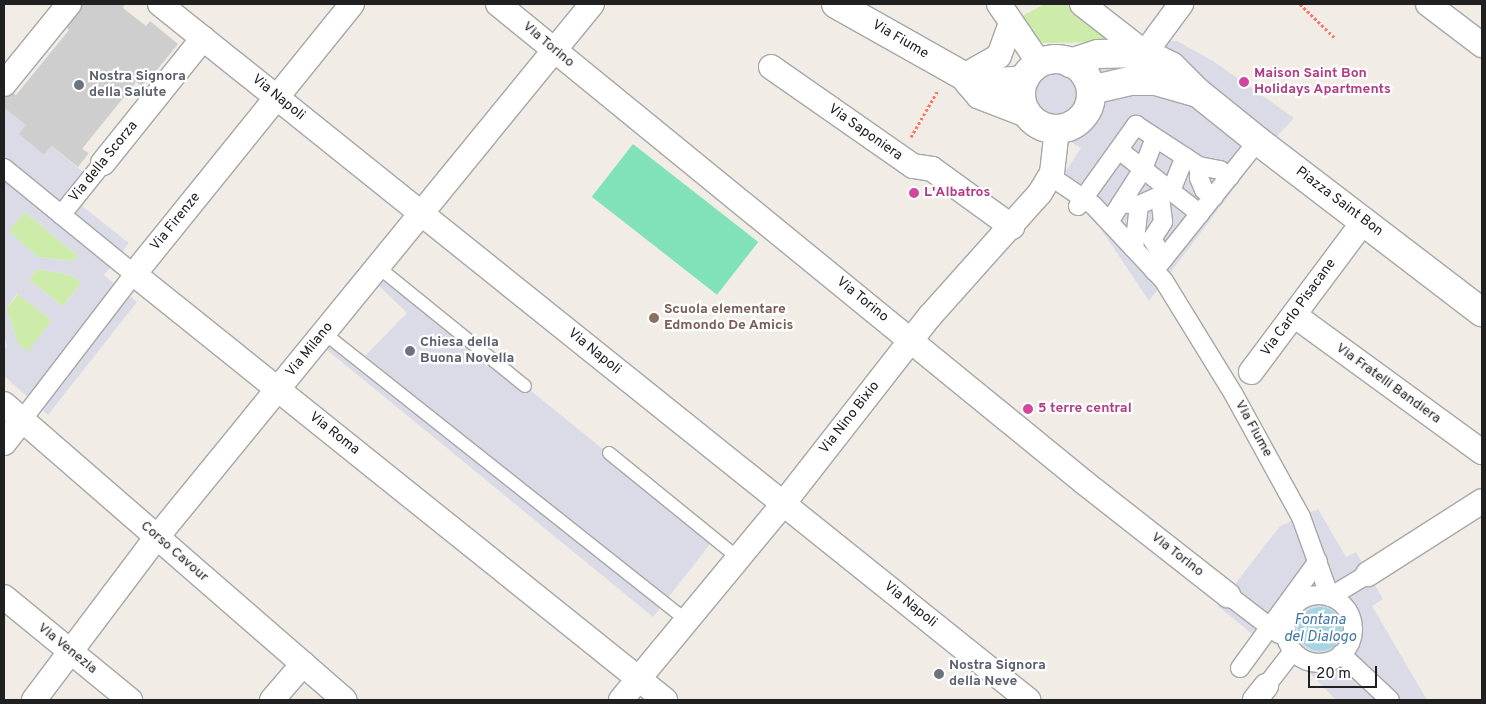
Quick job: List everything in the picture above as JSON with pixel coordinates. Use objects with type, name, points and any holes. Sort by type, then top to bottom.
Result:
[{"type":"street","points":[[4,84],[69,4]]},
{"type":"street","name":"Via Napoli","points":[[160,4],[1028,700]]},
{"type":"street","name":"Via Firenze","points":[[4,443],[134,274],[352,4]]},
{"type":"street","name":"Via Torino","points":[[498,4],[1085,483],[1228,595]]},
{"type":"street","name":"Via Milano","points":[[34,700],[157,537],[592,4]]},
{"type":"street","name":"Via Fiume","points":[[836,4],[964,76],[998,82],[1032,72]]},
{"type":"street","points":[[1082,4],[1145,53],[1181,4]]},
{"type":"street","points":[[1428,4],[1482,43]]},
{"type":"street","points":[[964,76],[999,56],[1005,13]]},
{"type":"street","points":[[1005,13],[1032,72],[1021,95],[1026,113],[1043,127],[1056,129],[1067,127],[1082,118],[1089,105],[1091,90],[1086,76],[1070,63]]},
{"type":"street","name":"Via della Scorza","points":[[61,215],[203,38]]},
{"type":"street","name":"Piazza Saint Bon","points":[[1032,72],[1058,60],[1070,63],[1098,54],[1145,53],[1171,66],[1196,92],[1482,312]]},
{"type":"street","name":"Via Saponiera","points":[[771,67],[912,166],[932,169],[1012,227]]},
{"type":"street","name":"Via Fiume","points":[[964,76],[980,95],[1026,113]]},
{"type":"street","name":"Piazza Saint Bon","points":[[1091,90],[1130,81],[1156,81],[1196,92]]},
{"type":"street","points":[[1081,202],[1136,126],[1192,162],[1220,170],[1230,177]]},
{"type":"street","name":"Via Nino Bixio","points":[[621,700],[783,504],[911,340],[1012,227],[1052,173],[1056,129]]},
{"type":"street","points":[[1134,249],[1130,204],[1155,138]]},
{"type":"street","points":[[1119,150],[1143,169],[1165,194],[1200,214]]},
{"type":"street","points":[[1159,265],[1249,152]]},
{"type":"street","points":[[1109,222],[1130,204],[1165,194],[1192,162]]},
{"type":"street","points":[[1192,162],[1204,190],[1214,197]]},
{"type":"street","name":"Via Roma","points":[[4,168],[665,700]]},
{"type":"street","points":[[1059,182],[1081,202],[1109,222],[1134,249],[1159,265]]},
{"type":"street","points":[[1159,265],[1152,239],[1163,222],[1165,194]]},
{"type":"street","name":"Via Carlo Pisacane","points":[[1234,395],[1364,220]]},
{"type":"street","name":"Via Fiume","points":[[1159,265],[1234,395],[1301,517],[1330,597]]},
{"type":"street","name":"Via Fratelli Bandiera","points":[[1294,315],[1482,452]]},
{"type":"street","name":"Corso Cavour","points":[[4,404],[344,700]]},
{"type":"street","points":[[1330,597],[1482,501]]},
{"type":"street","points":[[1266,686],[1290,646],[1286,620],[1295,599],[1318,561]]},
{"type":"street","points":[[1228,595],[1269,627],[1311,662],[1332,660],[1341,654],[1348,646],[1353,626],[1346,608],[1330,597],[1314,595],[1295,599],[1269,627],[1240,668]]},
{"type":"street","name":"Via Venezia","points":[[4,597],[130,700]]},
{"type":"street","points":[[1341,654],[1390,700]]},
{"type":"street","points":[[272,700],[302,664]]},
{"type":"lane","points":[[378,267],[525,386]]},
{"type":"lane","points":[[324,333],[687,621]]},
{"type":"lane","points":[[609,453],[738,558]]},
{"type":"path","points":[[1300,4],[1335,38]]},
{"type":"path","points":[[899,156],[938,90]]},
{"type":"shaded area","name":"Nostra Signora della Salute","points":[[79,4],[125,4],[123,8],[146,26],[150,21],[178,44],[143,87],[136,82],[82,149],[89,153],[78,167],[52,146],[44,155],[18,134],[25,125],[4,108],[4,100],[11,91],[16,95],[69,30],[63,24]]},
{"type":"shaded area","points":[[1134,40],[1177,41],[1213,61],[1294,118],[1257,158],[1149,301],[1101,229],[1059,182],[1081,148],[1064,138],[1031,128],[1022,118],[1017,96],[1018,86],[1041,57],[1071,56]]},
{"type":"shaded area","points":[[4,108],[26,125],[19,134],[44,155],[52,146],[99,185],[82,206],[129,243],[104,275],[137,302],[48,415],[4,376],[4,350],[7,346],[4,335]],"holes":[[[25,212],[78,256],[74,261],[38,257],[9,231]],[[37,269],[72,275],[81,283],[63,306],[29,280]],[[17,294],[52,320],[28,351],[19,345],[6,309]]]},
{"type":"shaded area","points":[[383,271],[714,539],[653,617],[321,345],[333,333],[362,359],[407,313],[374,281]]},
{"type":"shaded area","points":[[1318,509],[1346,557],[1356,552],[1383,599],[1372,606],[1427,700],[1336,700],[1291,654],[1269,640],[1252,634],[1218,606],[1280,526]]},
{"type":"green space","points":[[1045,4],[1066,4],[1113,42],[1043,43],[1033,35],[1022,16]]},
{"type":"green space","points":[[633,144],[758,242],[717,295],[592,197]]},
{"type":"green space","points":[[25,212],[78,256],[74,261],[38,257],[8,231]]},
{"type":"green space","points":[[37,269],[72,275],[81,283],[63,306],[29,280]]},
{"type":"green space","points":[[18,294],[52,320],[28,352],[19,345],[6,309]]},
{"type":"water","name":"Fontana del Dialogo","points":[[1320,607],[1332,611],[1338,617],[1342,629],[1338,641],[1332,647],[1320,651],[1308,647],[1302,641],[1298,629],[1302,617],[1308,611]]},
{"type":"place","name":"Maison Saint Bon Holidays Apartments","points":[[1244,82]]},
{"type":"place","name":"Nostra Signora della Salute","points":[[79,85]]},
{"type":"place","name":"L'Albatros","points":[[914,193]]},
{"type":"place","name":"Scuola elementare Edmondo De Amicis","points":[[654,318]]},
{"type":"place","name":"Chiesa della Buona Novella","points":[[410,351]]},
{"type":"place","name":"5 terre central","points":[[1028,409]]},
{"type":"place","name":"Nostra Signora della Neve","points":[[939,674]]}]
